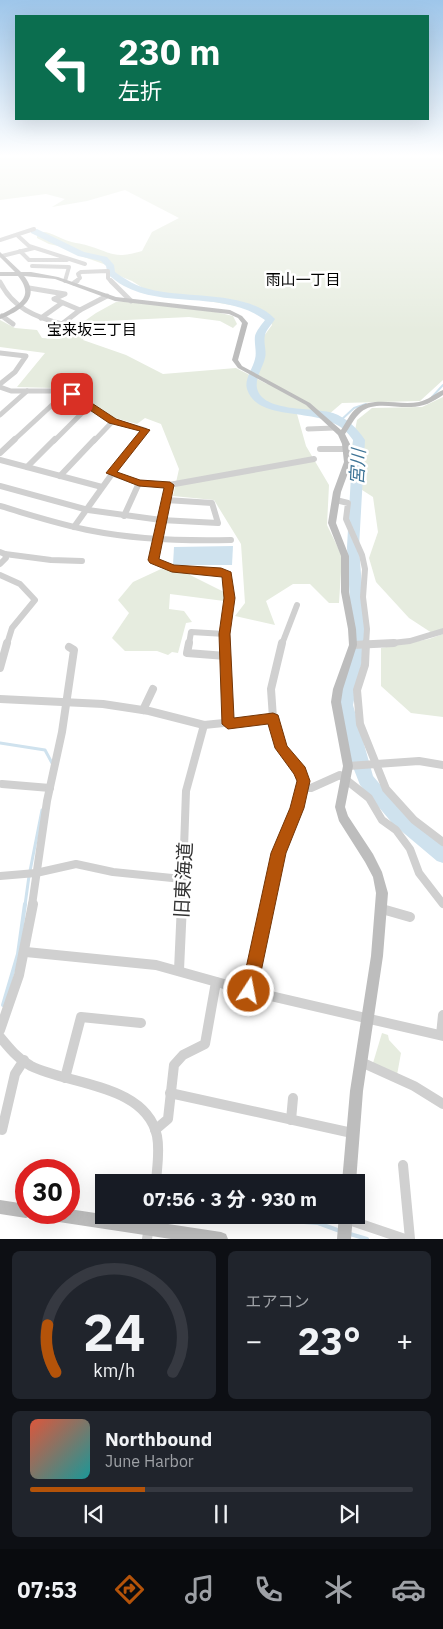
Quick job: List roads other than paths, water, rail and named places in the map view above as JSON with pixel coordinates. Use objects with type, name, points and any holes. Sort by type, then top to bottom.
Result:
[{"type":"main road","points":[[322,415],[342,429]]},
{"type":"main road","points":[[0,1207],[15,1209]]},
{"type":"main road","points":[[80,1218],[221,1239]]},
{"type":"street","points":[[0,240],[32,230]]},
{"type":"street","points":[[16,235],[34,248],[65,256],[68,258],[67,260]]},
{"type":"street","points":[[1,255],[34,248]]},
{"type":"street","points":[[20,251],[29,260],[67,260],[85,264]]},
{"type":"street","points":[[1,255],[20,274],[28,288],[29,297],[19,308],[1,317]]},
{"type":"street","points":[[32,266],[69,267],[65,281]]},
{"type":"street","points":[[74,283],[80,278],[78,274],[81,272],[108,270],[108,278],[131,300]]},
{"type":"street","points":[[0,274],[20,274],[65,281],[107,296],[216,309],[240,317],[245,323],[236,360],[240,367],[308,404],[322,415]]},
{"type":"street","points":[[0,285],[2,295],[19,308],[41,318],[62,324],[80,310],[107,296]]},
{"type":"street","points":[[28,288],[65,294],[54,299],[80,310]]},
{"type":"street","points":[[41,318],[62,302]]},
{"type":"street","points":[[1,317],[13,324]]},
{"type":"street","points":[[0,353],[26,356],[15,372],[0,386],[11,391],[72,394],[112,421],[145,430],[111,473],[74,527]]},
{"type":"street","points":[[0,415],[27,391]]},
{"type":"street","points":[[308,429],[342,429],[360,410],[371,406],[425,404],[443,392]]},
{"type":"street","points":[[0,453],[65,393]]},
{"type":"street","points":[[27,467],[89,406]]},
{"type":"street","points":[[60,476],[112,421]]},
{"type":"street","points":[[342,429],[348,462],[332,524],[346,556],[345,592],[352,629],[353,645],[338,689],[336,702],[349,769],[382,820],[396,830],[410,849],[419,873],[443,904]]},
{"type":"street","points":[[320,449],[347,449]]},
{"type":"street","points":[[111,473],[139,483],[170,485],[314,459]]},
{"type":"street","points":[[0,460],[102,487]]},
{"type":"street","points":[[124,516],[139,483]]},
{"type":"street","points":[[170,485],[153,560],[172,569],[221,572],[227,575],[230,598],[225,634],[228,724]]},
{"type":"street","points":[[0,486],[86,510],[162,520],[218,523],[212,503],[166,500]]},
{"type":"street","points":[[337,500],[346,502],[346,519],[362,555],[365,569],[363,597],[367,629],[365,665],[357,690],[360,724],[374,765],[386,789],[414,820],[443,842]]},
{"type":"street","points":[[0,506],[74,527],[158,539],[231,540]]},
{"type":"street","points":[[3,553],[51,560],[82,561]]},
{"type":"street","points":[[0,564],[6,558],[3,553]]},
{"type":"street","points":[[0,575],[21,583],[30,591],[35,600],[12,628],[0,668]]},
{"type":"street","points":[[249,991],[278,853],[297,808],[303,781],[300,771],[281,748],[269,703],[273,671],[296,605]]},
{"type":"street","points":[[353,645],[416,640],[443,631]]},
{"type":"street","points":[[225,634],[191,632],[187,653],[226,656]]},
{"type":"street","points":[[0,1030],[26,952],[34,904],[36,873],[67,701],[74,650],[69,647]]},
{"type":"street","points":[[143,710],[153,689]]},
{"type":"street","points":[[0,698],[67,701],[143,710],[204,724],[228,724],[273,718]]},
{"type":"street","name":"旧東海道","points":[[179,970],[186,791],[204,724]]},
{"type":"street","points":[[302,788],[311,788],[349,769],[419,761],[443,765]]},
{"type":"street","points":[[349,769],[340,807],[343,818],[378,876],[382,893],[382,909],[369,1020],[361,1062],[352,1133],[349,1174]]},
{"type":"street","points":[[2,784],[50,788]]},
{"type":"street","points":[[0,876],[36,873],[76,864],[113,872],[182,879]]},
{"type":"street","points":[[382,909],[410,917]]},
{"type":"street","points":[[26,952],[156,964],[249,991],[442,1036],[443,1015]]},
{"type":"street","points":[[156,1130],[168,1119],[174,1065],[183,1055],[205,1044],[216,982]]},
{"type":"street","points":[[66,1078],[81,1017],[141,1023]]},
{"type":"street","points":[[0,1037],[12,1051],[34,1067],[134,1101],[149,1117],[156,1130],[158,1147],[156,1174]]},
{"type":"street","points":[[2,1130],[15,1074],[24,1060]]},
{"type":"street","points":[[361,1062],[414,1086],[443,1104]]},
{"type":"street","points":[[170,1093],[352,1133]]},
{"type":"street","points":[[290,1120],[293,1098]]},
{"type":"street","points":[[403,1165],[410,1239]]},
{"type":"street","points":[[344,1239],[345,1224]]},
{"type":"street","points":[[365,1224],[405,1239]]},
{"type":"water","points":[[233,546],[232,565],[173,565],[174,547]]},
{"type":"waterway","name":"宮川","points":[[34,231],[81,254],[104,259],[110,265],[111,273],[127,284],[170,296],[239,304],[257,310],[270,319],[260,335],[261,357],[252,382],[252,389],[257,396],[266,404],[279,409],[331,416],[353,430],[359,440],[354,502],[353,547],[359,641],[345,705],[366,780],[399,819],[443,855]]},
{"type":"waterway","points":[[432,397],[443,385]]},
{"type":"waterway","points":[[340,421],[354,408],[366,404]]},
{"type":"waterway","points":[[0,743],[45,750],[52,763]]},
{"type":"waterway","points":[[30,871],[42,810]]},
{"type":"waterway","points":[[25,905],[29,876]]},
{"type":"waterway","points":[[3,1005],[18,954],[25,904]]},
{"type":"waterway","points":[[321,1224],[340,1231]]},
{"type":"waterway","points":[[350,1234],[367,1239]]},
{"type":"district","name":"雨山一丁目","points":[[303,280]]},
{"type":"district","name":"宝来坂三丁目","points":[[92,330]]}]
